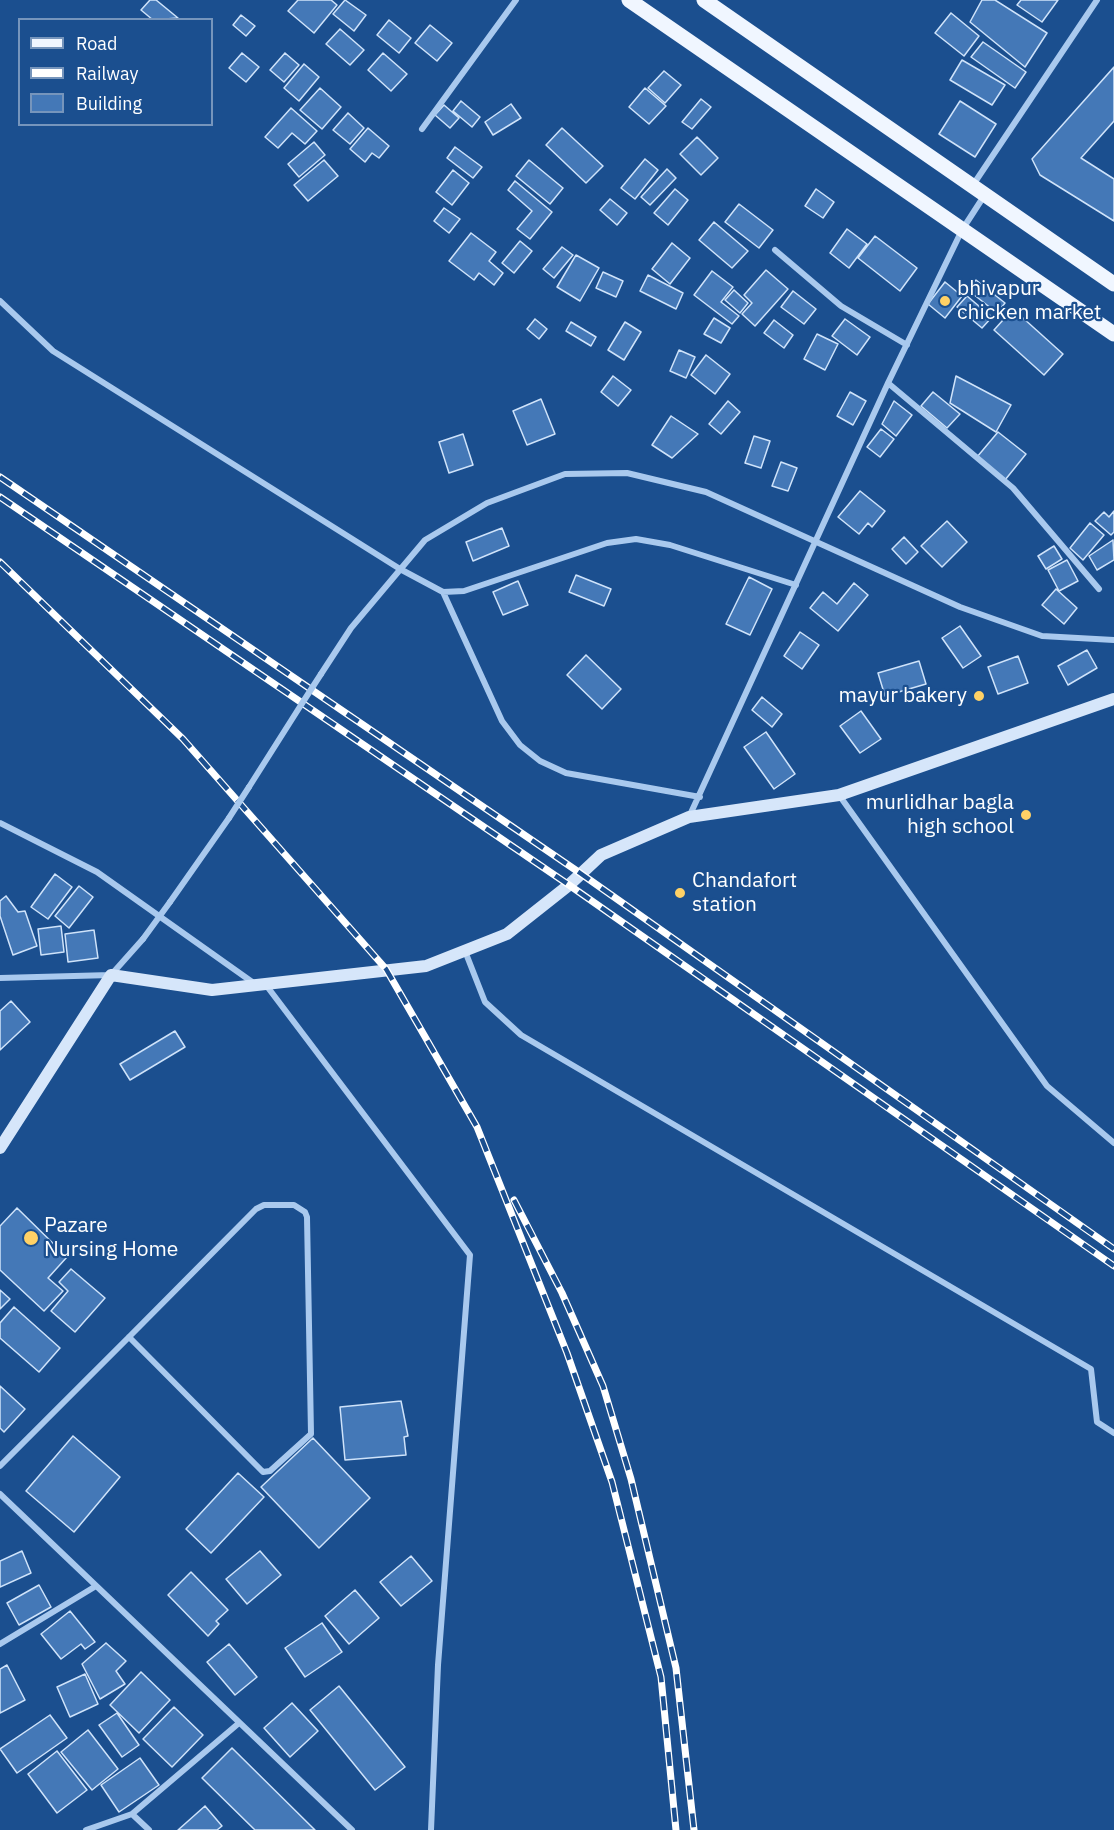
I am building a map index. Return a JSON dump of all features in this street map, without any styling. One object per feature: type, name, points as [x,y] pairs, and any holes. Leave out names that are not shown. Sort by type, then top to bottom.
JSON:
[{"type":"main road","points":[[629,0],[1114,334]]},
{"type":"main road","points":[[704,0],[1114,284]]},
{"type":"main road","points":[[0,1148],[111,975],[212,990],[426,966],[507,934],[569,885],[601,855],[689,817],[839,795],[1114,699]]},
{"type":"street","points":[[422,129],[516,0]]},
{"type":"street","points":[[689,817],[888,384],[962,230],[978,191],[1097,0]]},
{"type":"street","points":[[775,250],[841,306],[907,345]]},
{"type":"street","points":[[0,301],[53,351],[400,570],[443,592],[464,591],[607,543],[636,539],[670,545],[796,585]]},
{"type":"street","points":[[888,384],[1012,488],[1099,588]]},
{"type":"street","points":[[0,978],[111,975],[143,939],[229,818],[351,628],[425,540],[487,503],[565,474],[627,473],[706,492],[960,607],[1042,636],[1114,640]]},
{"type":"street","points":[[443,592],[502,721],[520,745],[540,761],[566,773],[700,797]]},
{"type":"street","points":[[839,795],[1047,1086],[1114,1143]]},
{"type":"street","points":[[0,823],[97,872],[261,984],[470,1255],[438,1665],[431,1830]]},
{"type":"street","points":[[465,951],[485,1002],[521,1035],[1091,1370],[1098,1422],[1114,1433]]},
{"type":"street","points":[[0,1467],[129,1337],[260,1207],[294,1205],[305,1212],[307,1216],[311,1434],[270,1471],[263,1472],[129,1337]]},
{"type":"street","points":[[0,1494],[352,1830]]},
{"type":"street","points":[[0,1644],[96,1586]]},
{"type":"street","points":[[86,1830],[132,1814],[239,1723]]},
{"type":"street","points":[[132,1814],[149,1830]]},
{"type":"building","points":[[150,0],[156,0],[178,18],[151,18],[141,10]]},
{"type":"building","points":[[298,0],[331,0],[337,5],[314,33],[288,11]]},
{"type":"building","points":[[345,0],[366,15],[354,31],[333,14]]},
{"type":"building","points":[[982,0],[995,0],[1047,33],[1025,67],[970,22]]},
{"type":"building","points":[[1021,0],[1058,0],[1042,22],[1017,5]]},
{"type":"building","points":[[951,13],[979,36],[964,56],[935,33]]},
{"type":"building","points":[[241,15],[255,26],[246,36],[233,25]]},
{"type":"building","points":[[389,20],[411,38],[399,53],[377,35]]},
{"type":"building","points":[[430,25],[452,43],[437,61],[415,43]]},
{"type":"building","points":[[340,29],[364,50],[350,65],[326,44]]},
{"type":"building","points":[[983,42],[1026,72],[1015,88],[971,57]]},
{"type":"building","points":[[242,53],[259,67],[246,82],[229,68]]},
{"type":"building","points":[[285,53],[299,65],[284,82],[270,70]]},
{"type":"building","points":[[383,53],[407,74],[391,91],[368,70]]},
{"type":"building","points":[[962,60],[1005,85],[992,105],[950,80]]},
{"type":"building","points":[[304,64],[319,77],[299,101],[284,88]]},
{"type":"building","points":[[1114,67],[1114,121],[1081,158],[1114,179],[1114,221],[1040,175],[1032,159]]},
{"type":"building","points":[[664,71],[681,85],[665,103],[648,88]]},
{"type":"building","points":[[320,88],[341,107],[322,129],[300,110]]},
{"type":"building","points":[[645,88],[666,106],[649,124],[629,107]]},
{"type":"building","points":[[701,99],[711,107],[692,129],[682,122]]},
{"type":"building","points":[[461,101],[480,117],[472,127],[453,111]]},
{"type":"building","points":[[960,101],[996,124],[975,157],[939,134]]},
{"type":"building","points":[[511,104],[521,118],[493,135],[485,122]]},
{"type":"building","points":[[444,105],[459,118],[450,128],[435,115]]},
{"type":"building","points":[[291,108],[317,131],[305,144],[292,133],[278,148],[265,137]]},
{"type":"building","points":[[348,113],[364,128],[350,144],[333,130]]},
{"type":"building","points":[[368,128],[389,146],[379,158],[372,153],[365,162],[350,149]]},
{"type":"building","points":[[562,128],[603,166],[586,183],[546,145]]},
{"type":"building","points":[[697,137],[718,158],[701,175],[680,154]]},
{"type":"building","points":[[314,142],[325,155],[299,177],[288,164]]},
{"type":"building","points":[[455,147],[482,167],[473,178],[447,158]]},
{"type":"building","points":[[645,159],[658,170],[635,199],[621,188]]},
{"type":"building","points":[[324,160],[338,176],[308,201],[294,185]]},
{"type":"building","points":[[529,160],[563,188],[550,204],[516,176]]},
{"type":"building","points":[[667,169],[676,178],[650,205],[641,197]]},
{"type":"building","points":[[453,170],[469,183],[452,205],[436,192]]},
{"type":"building","points":[[515,181],[552,212],[530,239],[517,229],[532,211],[508,190]]},
{"type":"building","points":[[675,189],[688,200],[668,225],[654,213]]},
{"type":"building","points":[[816,189],[834,202],[823,218],[805,206]]},
{"type":"building","points":[[610,199],[627,213],[617,225],[600,210]]},
{"type":"building","points":[[739,204],[773,230],[759,248],[725,222]]},
{"type":"building","points":[[444,208],[460,219],[449,233],[434,221]]},
{"type":"building","points":[[714,222],[748,251],[732,268],[699,240]]},
{"type":"building","points":[[847,229],[867,244],[849,268],[830,253]]},
{"type":"building","points":[[471,233],[496,252],[489,261],[503,273],[494,285],[479,273],[474,280],[449,261]]},
{"type":"building","points":[[875,236],[917,268],[900,291],[858,258]]},
{"type":"building","points":[[520,241],[532,251],[514,273],[502,263]]},
{"type":"building","points":[[672,243],[690,258],[670,284],[652,269]]},
{"type":"building","points":[[562,247],[573,255],[554,278],[543,269]]},
{"type":"building","points":[[576,255],[599,268],[580,301],[557,287]]},
{"type":"building","points":[[766,270],[788,289],[755,326],[742,314],[752,303],[744,295]]},
{"type":"building","points":[[712,271],[733,287],[721,302],[739,316],[732,324],[694,295]]},
{"type":"building","points":[[603,272],[623,281],[616,297],[596,288]]},
{"type":"building","points":[[648,275],[683,293],[676,309],[640,291]]},
{"type":"building","points":[[976,280],[1005,303],[997,313],[968,290]]},
{"type":"building","points":[[945,282],[962,296],[945,318],[928,304]]},
{"type":"building","points":[[734,290],[748,303],[740,313],[725,300]]},
{"type":"building","points":[[793,291],[816,309],[804,324],[781,307]]},
{"type":"building","points":[[967,296],[992,317],[982,328],[957,307]]},
{"type":"building","points":[[1013,309],[1063,354],[1044,375],[994,330]]},
{"type":"building","points":[[714,318],[730,328],[721,343],[704,334]]},
{"type":"building","points":[[535,319],[547,329],[539,339],[527,329]]},
{"type":"building","points":[[845,319],[870,337],[857,355],[832,336]]},
{"type":"building","points":[[774,320],[793,335],[784,348],[764,333]]},
{"type":"building","points":[[571,322],[596,337],[591,346],[566,331]]},
{"type":"building","points":[[625,322],[641,332],[624,360],[608,350]]},
{"type":"building","points":[[817,334],[838,344],[825,370],[804,359]]},
{"type":"building","points":[[679,350],[695,357],[686,378],[670,371]]},
{"type":"building","points":[[706,355],[730,374],[715,394],[691,375]]},
{"type":"building","points":[[613,376],[631,390],[618,406],[601,392]]},
{"type":"building","points":[[956,376],[1011,405],[996,432],[950,403]]},
{"type":"building","points":[[850,392],[866,401],[853,425],[837,416]]},
{"type":"building","points":[[933,392],[960,414],[947,428],[921,406]]},
{"type":"building","points":[[541,399],[555,434],[527,445],[513,411]]},
{"type":"building","points":[[728,401],[740,412],[721,434],[709,424]]},
{"type":"building","points":[[894,401],[912,415],[896,436],[882,424]]},
{"type":"building","points":[[671,416],[698,434],[672,458],[652,445]]},
{"type":"building","points":[[881,429],[894,439],[880,457],[867,447]]},
{"type":"building","points":[[998,432],[1026,454],[1005,480],[977,457]]},
{"type":"building","points":[[463,434],[473,465],[449,473],[439,442]]},
{"type":"building","points":[[754,436],[770,441],[761,468],[745,463]]},
{"type":"building","points":[[781,462],[797,468],[788,491],[772,486]]},
{"type":"building","points":[[860,491],[885,511],[872,527],[868,523],[859,534],[838,517]]},
{"type":"building","points":[[1114,511],[1114,532],[1111,535],[1095,521],[1104,512],[1109,517]]},
{"type":"building","points":[[947,521],[967,542],[942,567],[921,546]]},
{"type":"building","points":[[1090,523],[1104,535],[1083,560],[1070,548]]},
{"type":"building","points":[[502,528],[509,546],[473,561],[466,542]]},
{"type":"building","points":[[904,537],[918,552],[906,564],[892,549]]},
{"type":"building","points":[[1113,540],[1114,560],[1097,570],[1089,556]]},
{"type":"building","points":[[1054,546],[1062,559],[1046,569],[1038,556]]},
{"type":"building","points":[[1067,560],[1078,581],[1059,591],[1048,570]]},
{"type":"building","points":[[576,575],[611,589],[604,606],[569,592]]},
{"type":"building","points":[[749,577],[772,589],[750,635],[726,624]]},
{"type":"building","points":[[518,581],[528,605],[503,615],[493,592]]},
{"type":"building","points":[[854,583],[868,595],[838,631],[810,608],[823,592],[837,604]]},
{"type":"building","points":[[1056,589],[1077,608],[1064,624],[1042,605]]},
{"type":"building","points":[[960,626],[981,656],[963,668],[942,638]]},
{"type":"building","points":[[800,632],[819,645],[802,669],[784,656]]},
{"type":"building","points":[[1087,650],[1097,668],[1068,685],[1058,666]]},
{"type":"building","points":[[586,655],[621,689],[602,709],[567,675]]},
{"type":"building","points":[[1018,656],[1028,683],[998,694],[988,667]]},
{"type":"building","points":[[919,661],[926,684],[885,696],[878,673]]},
{"type":"building","points":[[762,697],[782,714],[772,727],[752,710]]},
{"type":"building","points":[[861,711],[881,739],[860,753],[840,726]]},
{"type":"building","points":[[766,732],[795,774],[774,789],[744,747]]},
{"type":"building","points":[[55,874],[72,887],[48,919],[31,907]]},
{"type":"building","points":[[79,886],[93,897],[69,928],[55,916]]},
{"type":"building","points":[[6,896],[18,912],[25,911],[37,946],[13,955],[0,916],[0,901]]},
{"type":"building","points":[[61,926],[64,952],[41,955],[38,929]]},
{"type":"building","points":[[94,930],[98,958],[68,962],[65,934]]},
{"type":"building","points":[[11,1001],[30,1022],[0,1050],[0,1011]]},
{"type":"building","points":[[175,1031],[185,1047],[130,1080],[120,1064]]},
{"type":"building","points":[[17,1208],[67,1257],[48,1278],[63,1291],[44,1311],[0,1270],[0,1226]]},
{"type":"building","points":[[71,1269],[105,1298],[75,1332],[51,1311],[68,1291],[59,1282]]},
{"type":"building","points":[[0,1290],[10,1299],[0,1309]]},
{"type":"building","points":[[14,1307],[60,1348],[39,1372],[0,1338],[0,1323]]},
{"type":"building","points":[[0,1386],[25,1409],[4,1432],[0,1428]]},
{"type":"building","points":[[401,1401],[408,1436],[404,1437],[406,1455],[345,1460],[340,1407]]},
{"type":"building","points":[[73,1436],[120,1477],[74,1532],[26,1491]]},
{"type":"building","points":[[313,1438],[370,1498],[319,1548],[261,1487]]},
{"type":"building","points":[[238,1473],[264,1497],[211,1553],[186,1529]]},
{"type":"building","points":[[22,1551],[31,1573],[0,1587],[0,1561]]},
{"type":"building","points":[[260,1551],[281,1575],[247,1604],[226,1579]]},
{"type":"building","points":[[411,1556],[432,1581],[401,1606],[380,1582]]},
{"type":"building","points":[[191,1572],[228,1610],[216,1621],[219,1624],[208,1636],[168,1595]]},
{"type":"building","points":[[39,1585],[51,1607],[19,1625],[7,1603]]},
{"type":"building","points":[[355,1590],[379,1618],[349,1644],[325,1616]]},
{"type":"building","points":[[70,1611],[95,1642],[85,1649],[81,1644],[61,1659],[41,1634]]},
{"type":"building","points":[[322,1623],[342,1652],[305,1677],[285,1648]]},
{"type":"building","points":[[106,1643],[126,1661],[116,1671],[125,1684],[100,1699],[82,1664]]},
{"type":"building","points":[[229,1644],[257,1677],[235,1695],[207,1662]]},
{"type":"building","points":[[7,1665],[25,1700],[0,1713],[0,1669]]},
{"type":"building","points":[[141,1672],[170,1700],[139,1733],[110,1705]]},
{"type":"building","points":[[85,1674],[98,1704],[70,1717],[57,1687]]},
{"type":"building","points":[[339,1686],[405,1767],[375,1790],[310,1710]]},
{"type":"building","points":[[292,1703],[318,1731],[290,1757],[264,1728]]},
{"type":"building","points":[[174,1707],[203,1735],[172,1767],[143,1739]]},
{"type":"building","points":[[117,1713],[139,1745],[122,1757],[99,1725]]},
{"type":"building","points":[[50,1715],[67,1738],[17,1773],[0,1749]]},
{"type":"building","points":[[88,1730],[118,1769],[92,1790],[61,1752]]},
{"type":"building","points":[[232,1748],[315,1830],[255,1830],[202,1778]]},
{"type":"building","points":[[57,1751],[87,1790],[57,1813],[28,1774]]},
{"type":"building","points":[[140,1758],[159,1785],[119,1812],[101,1785]]},
{"type":"building","points":[[205,1806],[222,1826],[217,1830],[178,1830]]},
{"type":"railway","points":[[0,477],[580,873],[1114,1249]]},
{"type":"railway","points":[[0,497],[569,885],[1114,1266]]},
{"type":"railway","points":[[0,562],[183,739],[386,969],[477,1127],[567,1353],[612,1482],[661,1677],[676,1830]]},
{"type":"railway","points":[[514,1200],[562,1293],[603,1386],[631,1479],[676,1668],[694,1830]]},
{"type":"place","name":"bhivapur chicken market","points":[[945,301]]},
{"type":"place","name":"mayur bakery","points":[[979,696]]},
{"type":"place","name":"murlidhar bagla high school","points":[[1026,815]]},
{"type":"place","name":"Chandafort station","points":[[680,893]]},
{"type":"place","name":"Pazare Nursing Home","points":[[31,1238]]}]
